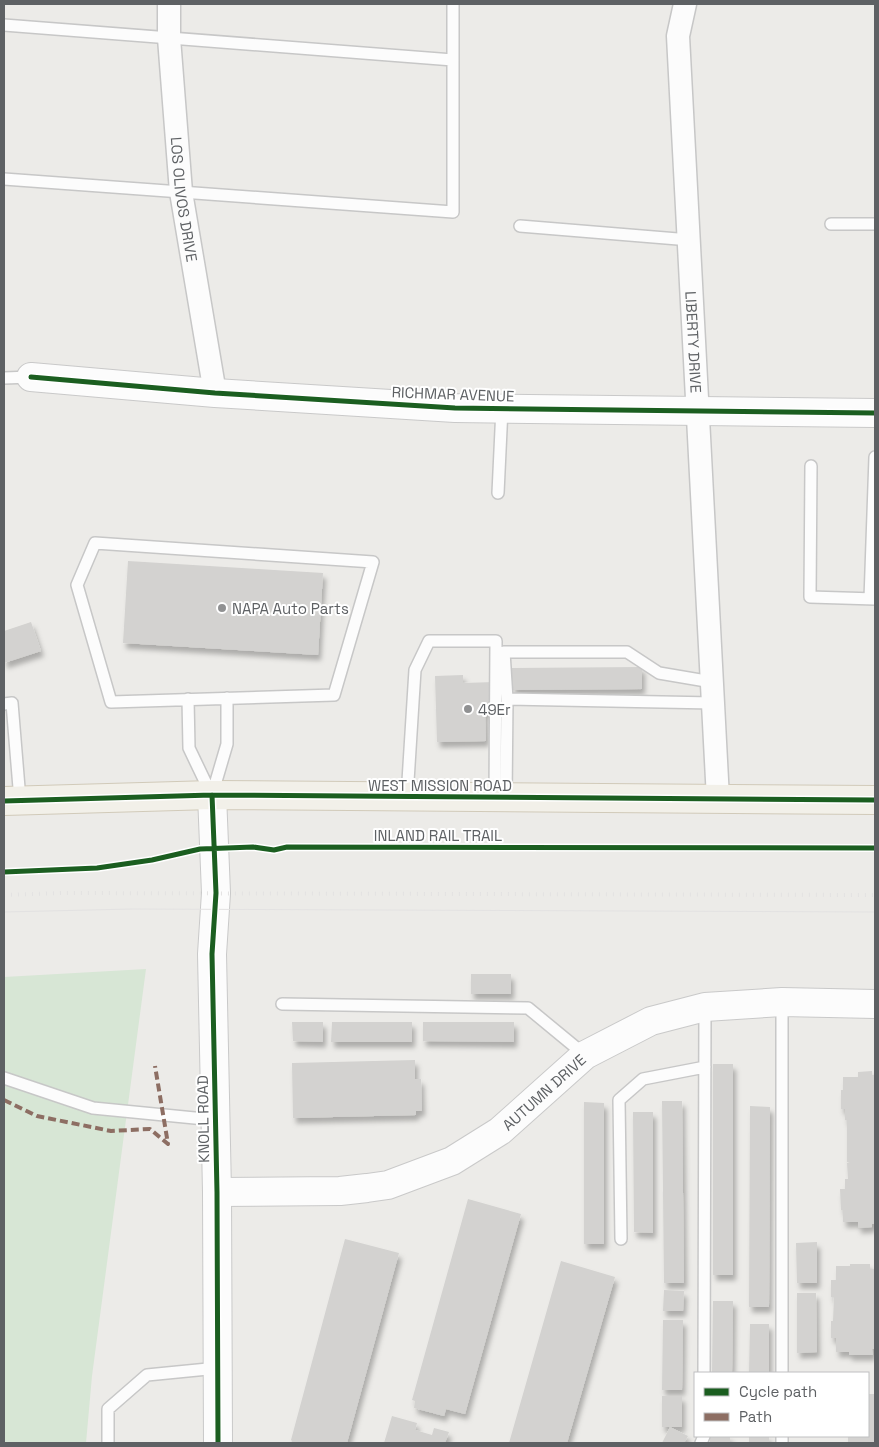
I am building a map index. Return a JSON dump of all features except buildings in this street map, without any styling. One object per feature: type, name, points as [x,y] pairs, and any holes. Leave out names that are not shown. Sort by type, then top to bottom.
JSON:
[{"type":"main road","name":"WEST MISSION ROAD","points":[[12,800],[212,795],[875,800]]},
{"type":"street","name":"LOS OLIVOS DRIVE","points":[[169,4],[169,38],[182,192],[215,393]]},
{"type":"street","name":"LIBERTY DRIVE","points":[[685,4],[678,36],[718,799]]},
{"type":"street","name":"RICHMAR AVENUE","points":[[31,377],[215,393],[455,408],[875,413]]},
{"type":"street","name":"KNOLL ROAD","points":[[212,795],[216,893],[212,954],[217,1192],[218,1443]]},
{"type":"street","name":"AUTUMN DRIVE","points":[[217,1192],[340,1191],[388,1185],[452,1161],[500,1131],[585,1055],[651,1021],[705,1007],[782,1002],[875,1004]]},
{"type":"lane","points":[[4,179],[453,212],[453,4]]},
{"type":"lane","points":[[4,25],[453,60]]},
{"type":"lane","points":[[831,224],[875,224]]},
{"type":"lane","points":[[520,226],[690,240]]},
{"type":"lane","points":[[4,378],[31,377]]},
{"type":"lane","points":[[498,493],[502,408]]},
{"type":"lane","points":[[811,466],[810,597],[873,599],[875,457]]},
{"type":"lane","points":[[95,543],[373,562],[334,695],[188,699],[111,702],[77,585],[95,543]]},
{"type":"lane","points":[[407,797],[415,670],[429,641],[496,641],[501,798]]},
{"type":"lane","points":[[501,798],[507,699],[504,652],[627,652],[660,674],[713,693]]},
{"type":"lane","points":[[507,699],[713,693]]},
{"type":"lane","points":[[212,795],[227,744],[227,698]]},
{"type":"lane","points":[[188,699],[189,748],[212,795]]},
{"type":"lane","points":[[4,704],[12,703],[12,800]]},
{"type":"lane","points":[[782,1002],[782,1372]]},
{"type":"lane","points":[[282,1004],[528,1008],[585,1055]]},
{"type":"lane","points":[[704,1372],[705,1007]]},
{"type":"lane","points":[[621,1239],[619,1100],[643,1079],[705,1066]]},
{"type":"lane","points":[[4,1078],[93,1108],[215,1120]]},
{"type":"lane","points":[[108,1443],[108,1409],[146,1375],[218,1368]]},
{"type":"green space","points":[[146,969],[92,1376],[86,1443],[4,1443],[4,977]]},
{"type":"tram line","points":[[4,912],[132,909],[875,912]]},
{"type":"railway","points":[[4,895],[62,893],[875,895]]},
{"type":"marked path","points":[[4,1100],[37,1116],[111,1131],[150,1129],[168,1144],[155,1066]]},
{"type":"cycle path","points":[[31,377],[215,393],[455,408],[875,413]]},
{"type":"cycle path","points":[[212,795],[216,893],[212,954],[217,1192],[218,1443]]},
{"type":"cycle path","points":[[4,801],[212,795],[875,800]]},
{"type":"cycle path","name":"INLAND RAIL TRAIL","points":[[4,872],[97,868],[152,860],[200,849],[253,847],[274,850],[287,847],[875,848]]},
{"type":"place","name":"NAPA Auto Parts","points":[[222,608]]},
{"type":"place","name":"49Er","points":[[468,709]]}]
